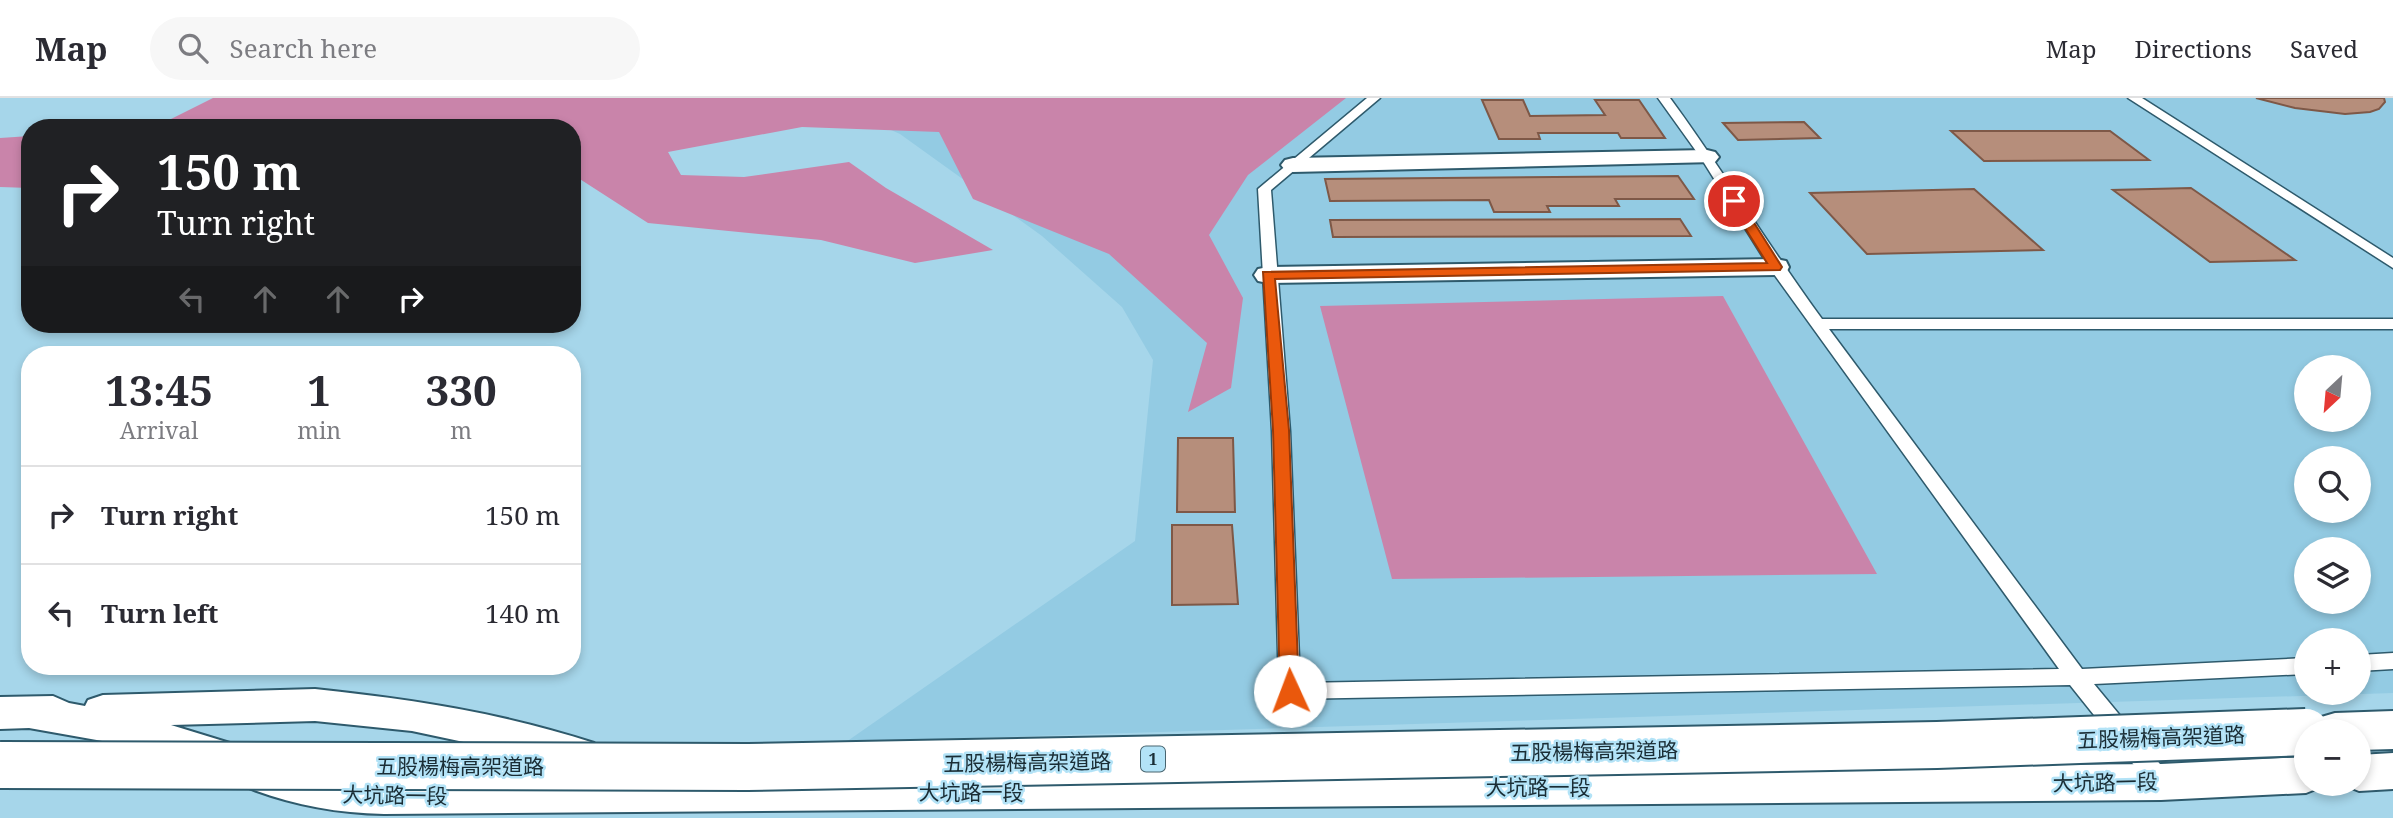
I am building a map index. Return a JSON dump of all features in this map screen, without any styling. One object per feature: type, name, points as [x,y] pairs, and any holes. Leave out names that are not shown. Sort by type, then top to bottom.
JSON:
[{"type":"highway","points":[[2371,731],[2393,730]]},
{"type":"highway","name":"五股楊梅高架道路","points":[[0,765],[748,767],[1937,745],[2294,733]]},
{"type":"street","points":[[1293,165],[1707,158]]},
{"type":"street","points":[[1268,275],[1776,267]]},
{"type":"street","name":"大坑路一段","points":[[16,713],[315,705],[384,712],[506,734],[591,759],[685,780],[770,793]]},
{"type":"street","name":"大坑路一段","points":[[16,713],[136,731],[212,753],[280,783],[321,793],[427,796],[2161,782],[2294,776]]},
{"type":"street","points":[[2371,772],[2393,771]]},
{"type":"lane","points":[[1374,98],[1264,189],[1281,430],[1290,691],[2076,677],[2294,667]]},
{"type":"lane","points":[[1664,98],[1707,158],[1776,267],[2076,677],[2161,782]]},
{"type":"lane","points":[[2134,98],[2393,264]]},
{"type":"lane","points":[[1819,324],[2393,324]]},
{"type":"lane","points":[[2371,662],[2393,661]]},
{"type":"shaded area","points":[[213,98],[1346,98],[1248,175],[1209,235],[1243,298],[1231,388],[1188,412],[1207,343],[1109,254],[973,199],[939,132],[802,127],[668,152],[681,175],[744,177],[849,162],[886,188],[993,250],[915,263],[821,240],[648,223],[581,180],[581,119],[171,119]]},
{"type":"shaded area","points":[[820,98],[2393,98],[2393,693],[2371,694],[2371,628],[2294,628],[2294,696],[846,742],[1135,541],[1153,360],[1122,307],[1042,236],[900,134]]},
{"type":"shaded area","points":[[21,137],[21,188],[0,187],[0,138]]},
{"type":"shaded area","points":[[1723,296],[1877,574],[1392,579],[1320,306]]},
{"type":"building","points":[[2256,98],[2384,98],[2385,102],[2379,109],[2370,112],[2345,114],[2295,108]]},
{"type":"building","points":[[1482,100],[1523,100],[1530,116],[1605,115],[1595,100],[1639,100],[1665,138],[1621,138],[1618,133],[1538,133],[1540,139],[1499,139]]},
{"type":"building","points":[[1804,122],[1820,138],[1738,140],[1723,123]]},
{"type":"building","points":[[1951,131],[2110,131],[2149,160],[1984,161]]},
{"type":"building","points":[[1678,176],[1694,199],[1615,199],[1619,206],[1547,206],[1550,212],[1494,212],[1489,200],[1330,201],[1325,179]]},
{"type":"building","points":[[2191,188],[2295,260],[2210,262],[2113,190]]},
{"type":"building","points":[[1974,189],[2043,250],[1867,254],[1810,193]]},
{"type":"building","points":[[1680,219],[1691,236],[1333,237],[1330,220]]},
{"type":"building","points":[[1178,438],[1233,438],[1235,512],[1177,512]]},
{"type":"building","points":[[1172,525],[1232,525],[1238,604],[1172,605]]},
{"type":"route","points":[[1290,691],[1281,430],[1268,275],[1776,267],[1734,201]]}]
